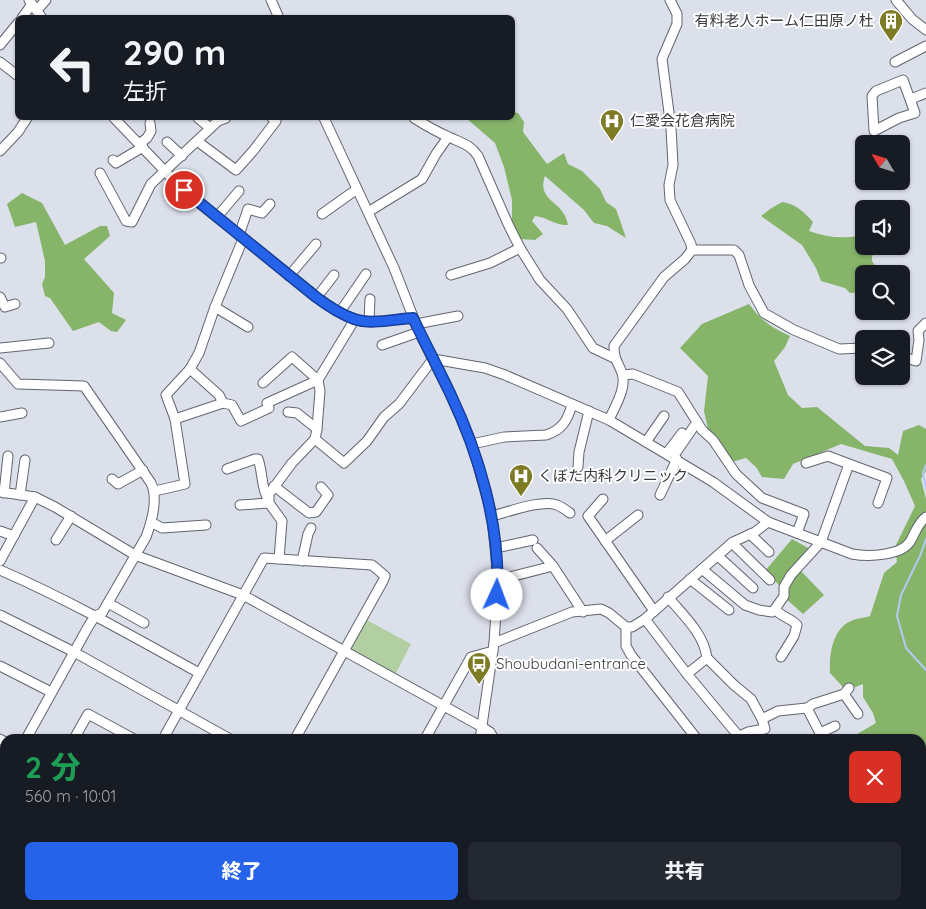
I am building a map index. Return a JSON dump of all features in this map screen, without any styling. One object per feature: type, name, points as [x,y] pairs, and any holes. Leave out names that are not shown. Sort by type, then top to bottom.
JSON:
[{"type":"street","points":[[35,8],[46,0]]},
{"type":"street","points":[[271,0],[278,15]]},
{"type":"street","points":[[609,420],[623,386],[623,375],[614,358],[614,346],[664,277],[685,259],[692,250],[668,193],[673,165],[671,128],[662,59],[677,24],[677,14],[670,0]]},
{"type":"street","points":[[896,0],[912,19],[926,30]]},
{"type":"street","points":[[0,45],[15,27]]},
{"type":"street","points":[[895,62],[926,46]]},
{"type":"street","points":[[0,62],[15,74]]},
{"type":"street","points":[[903,80],[911,100],[915,113],[899,118],[874,130],[872,96],[876,91],[903,80]]},
{"type":"street","points":[[911,100],[926,93]]},
{"type":"street","points":[[0,151],[18,132],[26,120]]},
{"type":"street","points":[[116,120],[184,190],[289,276],[316,297],[340,312],[355,319],[416,325],[458,316]]},
{"type":"street","points":[[200,120],[210,128]]},
{"type":"street","points":[[100,173],[126,221],[132,222],[151,184],[221,120]]},
{"type":"street","points":[[197,141],[236,170],[276,120]]},
{"type":"street","points":[[325,120],[394,268],[416,325],[450,393],[472,444],[492,516],[498,580],[493,647],[481,734]]},
{"type":"street","points":[[418,120],[448,137],[468,144],[478,156],[520,248],[540,280],[567,309],[593,348],[614,358]]},
{"type":"street","points":[[113,160],[116,163],[123,160],[141,146],[151,131],[150,123]]},
{"type":"street","points":[[368,212],[422,179],[448,137]]},
{"type":"street","points":[[167,142],[182,156]]},
{"type":"street","points":[[322,214],[357,189]]},
{"type":"street","points":[[217,217],[239,190]]},
{"type":"street","points":[[155,491],[185,484],[175,419],[166,395],[190,369],[198,353],[241,237],[248,209],[262,213],[270,204]]},
{"type":"street","points":[[289,276],[316,244]]},
{"type":"street","points":[[451,275],[490,263],[520,248]]},
{"type":"street","points":[[692,250],[734,250],[739,255],[749,285],[764,313],[794,330],[839,349],[855,348]]},
{"type":"street","points":[[340,312],[366,274]]},
{"type":"street","points":[[316,297],[334,275]]},
{"type":"street","points":[[0,297],[5,307],[15,304]]},
{"type":"street","points":[[369,321],[370,299]]},
{"type":"street","points":[[215,307],[248,327]]},
{"type":"street","points":[[175,419],[223,403],[232,405],[241,421],[269,408],[267,403],[318,380],[355,319]]},
{"type":"street","points":[[910,359],[916,361],[919,340],[918,331],[926,323]]},
{"type":"street","points":[[382,345],[416,325]]},
{"type":"street","points":[[0,348],[49,342]]},
{"type":"street","points":[[263,383],[292,357],[318,380],[320,391],[315,439],[274,486],[269,494],[269,501]]},
{"type":"street","points":[[432,359],[485,368],[609,420],[713,482],[768,522],[860,555],[902,550],[907,546],[918,526],[926,517]]},
{"type":"street","points":[[315,439],[344,463],[367,441],[384,417],[399,404],[432,359]]},
{"type":"street","points":[[1,366],[18,384],[84,386],[143,470],[155,491],[151,522],[146,536],[102,613],[95,616],[29,734]]},
{"type":"street","points":[[190,369],[219,395],[223,403]]},
{"type":"street","points":[[623,375],[633,374],[678,392],[702,430],[713,440],[736,474],[762,498],[804,514],[797,533]]},
{"type":"street","points":[[472,444],[504,437],[552,433],[563,425],[568,418],[572,404]]},
{"type":"street","points":[[578,467],[579,452],[589,411]]},
{"type":"street","points":[[288,412],[297,414],[317,429]]},
{"type":"street","points":[[0,417],[22,413]]},
{"type":"street","points":[[646,442],[664,416]]},
{"type":"street","points":[[672,457],[697,422]]},
{"type":"street","points":[[660,495],[682,433]]},
{"type":"street","points":[[8,456],[2,492],[35,497],[136,555],[243,595],[482,727],[491,734]]},
{"type":"street","points":[[806,464],[828,456],[887,478],[878,503]]},
{"type":"street","points":[[227,470],[255,459],[258,460],[261,466],[265,494],[282,522],[279,559]]},
{"type":"street","points":[[20,495],[26,460]]},
{"type":"street","points":[[702,569],[745,605],[772,612],[784,596],[784,587],[791,575],[821,542],[849,464]]},
{"type":"street","points":[[112,480],[118,484],[143,470]]},
{"type":"street","points":[[274,486],[309,513],[316,512],[328,496],[321,487]]},
{"type":"street","points":[[0,561],[35,497]]},
{"type":"street","points":[[603,499],[588,516],[654,611]]},
{"type":"street","points":[[240,505],[269,501]]},
{"type":"street","points":[[492,516],[551,503],[570,513]]},
{"type":"street","points":[[605,541],[638,514]]},
{"type":"street","points":[[56,540],[71,516]]},
{"type":"street","points":[[151,522],[162,528],[206,524]]},
{"type":"street","points":[[428,734],[471,657],[556,617],[572,612],[605,610],[626,627],[632,627],[645,619],[732,543],[768,522]]},
{"type":"street","points":[[302,561],[311,528]]},
{"type":"street","points":[[0,531],[14,536]]},
{"type":"street","points":[[750,534],[769,552]]},
{"type":"street","points":[[732,543],[770,580]]},
{"type":"street","points":[[496,548],[535,544],[553,566],[583,612]]},
{"type":"street","points":[[718,556],[753,588]]},
{"type":"street","points":[[166,734],[264,558],[372,565],[385,576],[298,734]]},
{"type":"street","points":[[498,580],[553,566]]},
{"type":"street","points":[[0,570],[39,587],[95,616],[199,674]]},
{"type":"street","points":[[690,579],[729,610]]},
{"type":"street","points":[[668,597],[702,639],[707,658],[751,699],[762,719],[765,729],[745,734]]},
{"type":"street","points":[[108,603],[144,623]]},
{"type":"street","points":[[775,609],[778,614],[797,625],[794,636],[782,657]]},
{"type":"street","points":[[0,615],[74,652],[221,734]]},
{"type":"street","points":[[645,619],[737,734]]},
{"type":"street","points":[[626,627],[626,646],[631,655],[693,734]]},
{"type":"street","points":[[687,674],[707,658]]},
{"type":"street","points":[[0,666],[51,692]]},
{"type":"street","points":[[762,719],[778,711],[807,708],[847,691],[858,714]]},
{"type":"street","points":[[807,708],[820,734]]},
{"type":"street","points":[[77,734],[88,714],[118,734]]},
{"type":"street","points":[[824,734],[835,726]]},
{"type":"green space","points":[[515,112],[518,113],[524,122],[523,132],[547,164],[564,153],[568,164],[582,171],[600,189],[606,202],[616,209],[626,238],[607,226],[594,223],[584,210],[545,176],[544,191],[561,210],[568,225],[535,216],[532,221],[543,234],[535,240],[520,239],[512,225],[512,200],[504,167],[495,143],[468,120],[515,120]]},
{"type":"green space","points":[[22,193],[42,203],[65,245],[100,226],[107,226],[110,236],[84,259],[114,293],[112,313],[126,320],[117,332],[111,331],[99,322],[73,331],[50,298],[45,296],[42,284],[45,277],[45,261],[36,222],[15,227],[7,204]]},
{"type":"green space","points":[[782,202],[787,203],[796,207],[810,218],[813,222],[809,231],[836,237],[855,236],[855,255],[873,255],[872,261],[875,265],[855,265],[855,293],[850,293],[845,288],[821,281],[816,268],[802,245],[761,216]]},
{"type":"green space","points":[[749,304],[767,323],[790,336],[785,347],[774,361],[788,395],[802,408],[817,407],[865,446],[889,448],[898,455],[903,431],[919,425],[926,429],[926,471],[921,479],[926,499],[926,734],[857,734],[876,723],[873,713],[863,697],[863,684],[843,692],[842,686],[830,673],[831,651],[836,636],[851,621],[870,616],[884,573],[897,562],[895,547],[915,506],[892,459],[841,444],[793,464],[784,479],[762,477],[756,467],[746,458],[732,462],[708,429],[704,411],[708,376],[680,348],[702,324]]},
{"type":"green space","points":[[792,539],[810,549],[792,566],[780,586],[765,571]]},
{"type":"green space","points":[[800,570],[824,595],[803,614],[783,596]]},
{"type":"green space","points":[[365,619],[411,644],[395,675],[349,650]]},
{"type":"waterway","points":[[926,465],[923,473],[926,489]]},
{"type":"waterway","points":[[926,539],[901,595],[897,616],[906,648],[926,670]]},
{"type":"place","name":"有料老人ホーム仁田原ノ杜","points":[[891,42]]},
{"type":"place","name":"仁愛会花倉病院","points":[[612,142]]},
{"type":"place","name":"くぼた内科クリニック","points":[[521,497]]},
{"type":"place","name":"Shoubudani-entrance","points":[[479,685]]},
{"type":"route","points":[[184,190],[243,239],[335,310],[355,319],[369,321],[413,318],[450,393],[472,444],[492,516],[497,559],[497,595]]}]
